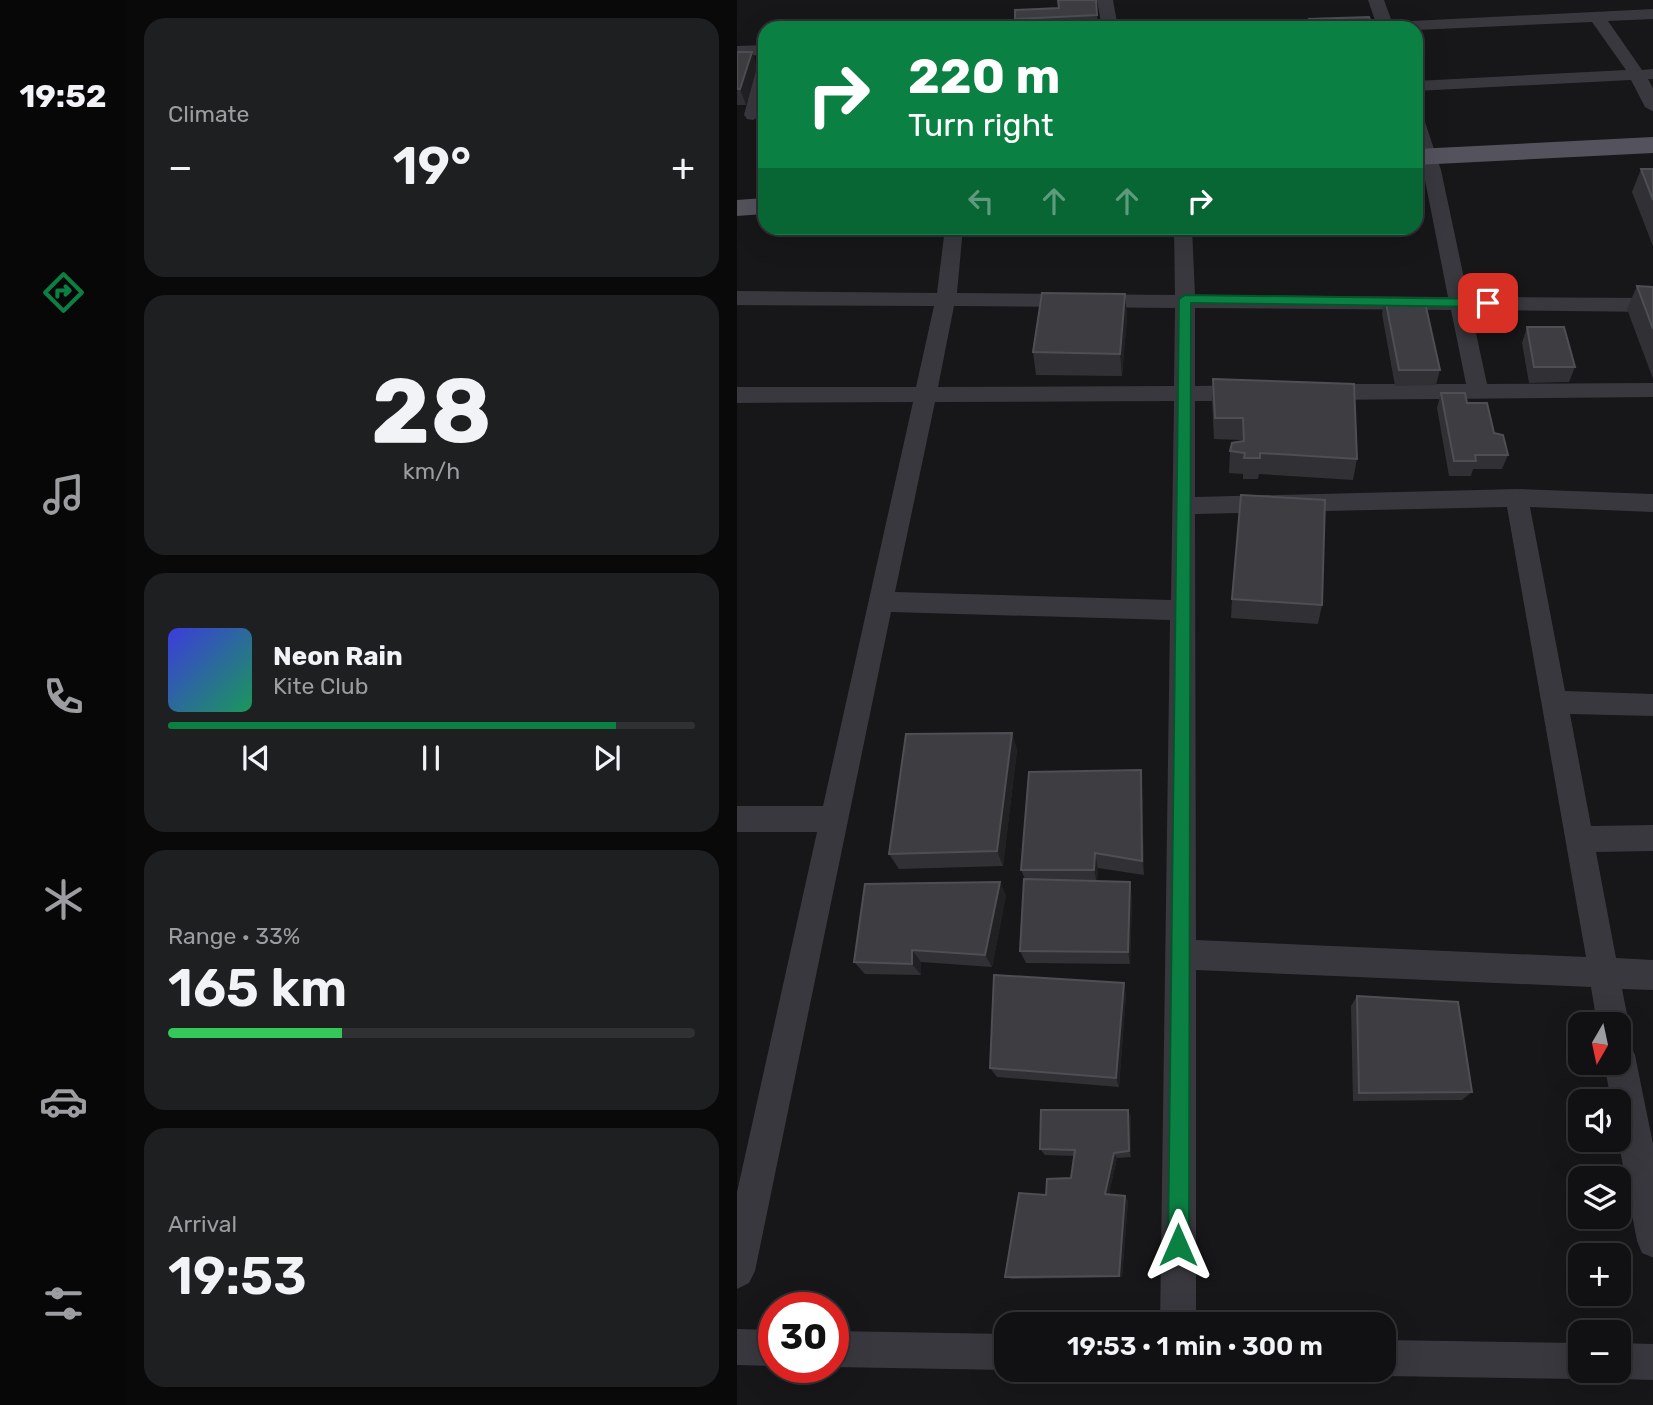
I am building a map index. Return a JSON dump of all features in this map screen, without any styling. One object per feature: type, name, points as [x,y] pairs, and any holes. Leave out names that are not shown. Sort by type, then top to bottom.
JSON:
[{"type":"main road","points":[[1423,163],[1653,145]]},
{"type":"main road","points":[[1423,163],[1653,159]]},
{"type":"main road","points":[[737,194],[758,192]]},
{"type":"main road","points":[[737,208],[758,206]]},
{"type":"street","points":[[1105,0],[1109,21]]},
{"type":"street","points":[[1376,0],[1384,21]]},
{"type":"street","points":[[1625,0],[1635,15]]},
{"type":"street","points":[[1423,25],[1653,14]]},
{"type":"street","points":[[1597,17],[1645,75],[1653,107]]},
{"type":"street","points":[[737,51],[758,50]]},
{"type":"street","points":[[1423,86],[1645,75]]},
{"type":"street","points":[[752,115],[758,92]]},
{"type":"street","points":[[1423,163],[1461,302],[1478,391]]},
{"type":"street","points":[[737,1271],[946,298],[953,235]]},
{"type":"street","points":[[1177,1312],[1185,299],[1183,235]]},
{"type":"street","points":[[737,298],[1185,299],[1653,305]]},
{"type":"street","points":[[1296,393],[1653,390]]},
{"type":"street","points":[[737,395],[1268,393]]},
{"type":"street","points":[[1183,506],[1517,498],[1653,503]]},
{"type":"street","points":[[1517,498],[1611,1012]]},
{"type":"street","points":[[881,602],[1183,610]]},
{"type":"street","points":[[1554,702],[1653,705]]},
{"type":"street","points":[[737,819],[834,818]]},
{"type":"street","points":[[1579,839],[1653,838]]},
{"type":"street","points":[[1180,954],[1653,975]]},
{"type":"street","points":[[1624,1075],[1647,1168],[1653,1241]]},
{"type":"street","points":[[737,1348],[758,1348]]},
{"type":"street","points":[[849,1349],[994,1352]]},
{"type":"street","points":[[1396,1358],[1568,1361]]},
{"type":"street","points":[[1631,1362],[1653,1362]]},
{"type":"building","points":[[1058,0],[1096,0],[1097,15],[1015,19],[1015,10],[1059,8]]},
{"type":"building","points":[[1369,17],[1370,21],[1310,21],[1309,19]]},
{"type":"building","points":[[737,52],[752,52],[740,89],[737,89]]},
{"type":"building","points":[[1641,169],[1653,169],[1653,200]]},
{"type":"building","points":[[1637,286],[1653,287],[1653,329]]},
{"type":"building","points":[[1042,293],[1125,294],[1120,354],[1033,352]]},
{"type":"building","points":[[1385,298],[1424,298],[1440,370],[1399,370]]},
{"type":"building","points":[[1527,327],[1564,327],[1575,367],[1534,367]]},
{"type":"building","points":[[1213,379],[1354,384],[1357,459],[1260,453],[1260,458],[1244,458],[1245,453],[1230,451],[1232,443],[1244,441],[1243,418],[1215,418]]},
{"type":"building","points":[[1441,393],[1465,393],[1467,403],[1487,403],[1494,433],[1503,435],[1508,455],[1475,455],[1476,461],[1454,461]]},
{"type":"building","points":[[1241,495],[1325,500],[1322,605],[1232,599]]},
{"type":"building","points":[[1012,733],[997,851],[889,854],[906,734]]},
{"type":"building","points":[[1141,770],[1142,861],[1095,853],[1094,870],[1021,870],[1029,772]]},
{"type":"building","points":[[1024,879],[1130,882],[1128,952],[1020,951]]},
{"type":"building","points":[[1000,882],[985,955],[912,950],[912,964],[854,962],[865,884]]},
{"type":"building","points":[[994,975],[1124,983],[1116,1078],[990,1068]]},
{"type":"building","points":[[1357,996],[1458,1002],[1472,1092],[1359,1093]]},
{"type":"building","points":[[1041,1110],[1128,1110],[1129,1151],[1114,1153],[1105,1194],[1125,1196],[1119,1276],[1005,1277],[1019,1193],[1046,1195],[1047,1179],[1071,1178],[1075,1150],[1040,1149]]},
{"type":"route","points":[[1178,1245],[1185,299],[1488,303]]}]
